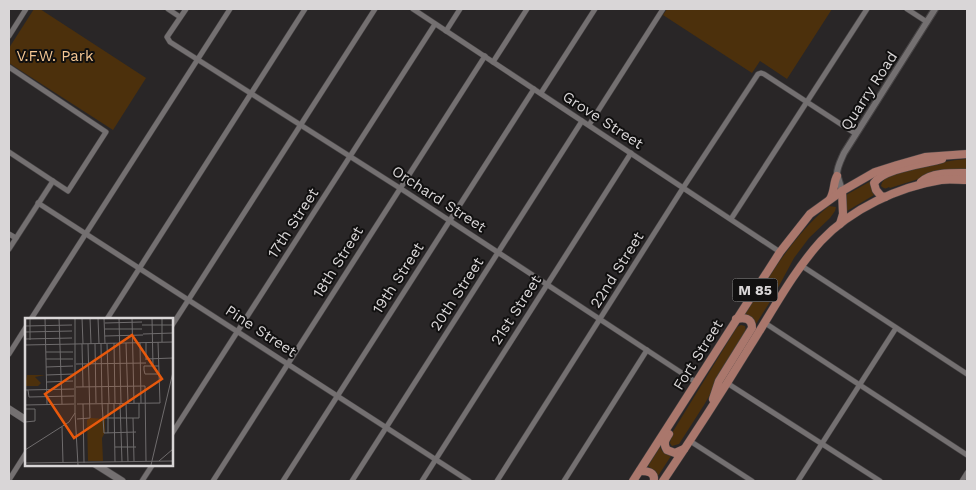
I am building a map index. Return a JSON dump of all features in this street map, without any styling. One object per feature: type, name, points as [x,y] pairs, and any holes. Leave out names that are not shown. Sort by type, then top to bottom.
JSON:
[{"type":"main road","name":"Fort Street","points":[[633,481],[780,252],[810,214],[842,191],[876,172],[925,157],[967,154]]},
{"type":"main road","points":[[886,197],[881,196],[876,190],[874,183],[877,179],[901,169],[954,155]]},
{"type":"main road","points":[[916,186],[925,178],[932,176],[967,173]]},
{"type":"main road","points":[[829,200],[834,192],[837,176]]},
{"type":"main road","name":"M 85","points":[[663,481],[794,276],[822,241],[840,224],[886,197],[916,186],[943,180],[967,180]]},
{"type":"main road","points":[[840,224],[842,191]]},
{"type":"main road","points":[[710,410],[719,381],[752,328],[749,320],[745,318],[736,319]]},
{"type":"main road","points":[[685,448],[679,452],[670,452],[666,448],[665,441],[701,382],[707,365]]},
{"type":"main road","points":[[9,409],[25,419]]},
{"type":"main road","points":[[97,465],[122,481]]},
{"type":"main road","points":[[640,471],[652,473],[654,481]]},
{"type":"street","points":[[10,33],[26,9]]},
{"type":"street","points":[[168,9],[180,17],[186,9]]},
{"type":"street","points":[[32,318],[230,9]]},
{"type":"street","points":[[107,318],[305,9]]},
{"type":"street","points":[[172,326],[375,9]]},
{"type":"street","name":"Grove Street","points":[[413,9],[780,252]]},
{"type":"street","points":[[446,30],[460,9]]},
{"type":"street","points":[[493,62],[527,9]]},
{"type":"street","points":[[541,93],[595,9]]},
{"type":"street","points":[[589,125],[662,9]]},
{"type":"street","points":[[731,219],[867,9]]},
{"type":"street","points":[[907,9],[927,22]]},
{"type":"street","name":"Quarry Road","points":[[837,176],[839,163],[844,153],[935,9]]},
{"type":"street","name":"Orchard Street","points":[[180,17],[167,37],[170,42],[548,284],[697,383]]},
{"type":"street","name":"17th Street","points":[[172,433],[435,24]]},
{"type":"street","name":"18th Street","points":[[213,481],[485,56]]},
{"type":"street","points":[[9,68],[106,132],[68,191],[9,152]]},
{"type":"street","name":"22nd Street","points":[[497,481],[756,76],[759,73],[764,74],[807,102]]},
{"type":"street","name":"19th Street","points":[[283,481],[534,89]]},
{"type":"street","points":[[807,102],[856,134]]},
{"type":"street","name":"20th Street","points":[[352,481],[582,121]]},
{"type":"street","name":"21st Street","points":[[422,481],[631,153]]},
{"type":"street","points":[[837,176],[842,191]]},
{"type":"street","points":[[9,249],[53,181]]},
{"type":"street","name":"Pine Street","points":[[38,203],[469,481]]},
{"type":"street","points":[[9,234],[16,238]]},
{"type":"street","points":[[802,266],[967,374]]},
{"type":"street","points":[[765,323],[967,455]]},
{"type":"street","points":[[798,481],[896,328]]},
{"type":"street","points":[[9,354],[25,329]]},
{"type":"street","points":[[564,481],[647,350]]},
{"type":"street","points":[[727,383],[880,481]]},
{"type":"street","points":[[690,441],[752,481]]},
{"type":"street","points":[[9,480],[25,455]]},
{"type":"street","points":[[142,481],[152,465]]},
{"type":"street","points":[[962,481],[967,473]]},
{"type":"green space","name":"V.F.W. Park","points":[[34,9],[40,9],[146,78],[113,130],[9,63],[9,48]]},
{"type":"green space","points":[[667,9],[832,9],[787,79],[760,61],[752,73],[663,15]]},
{"type":"green space","points":[[967,159],[967,171],[934,174],[890,188],[883,188],[881,186],[885,179],[900,172],[937,163]]},
{"type":"green space","points":[[871,181],[874,195],[847,211],[846,195]]},
{"type":"green space","points":[[829,206],[836,207],[835,211],[809,238],[794,258],[756,324],[745,314],[793,243],[816,217]]},
{"type":"green space","points":[[745,326],[746,332],[679,444],[672,446],[670,443],[672,433],[737,327]]},
{"type":"green space","points":[[660,447],[662,451],[671,456],[658,476],[648,466]]}]
